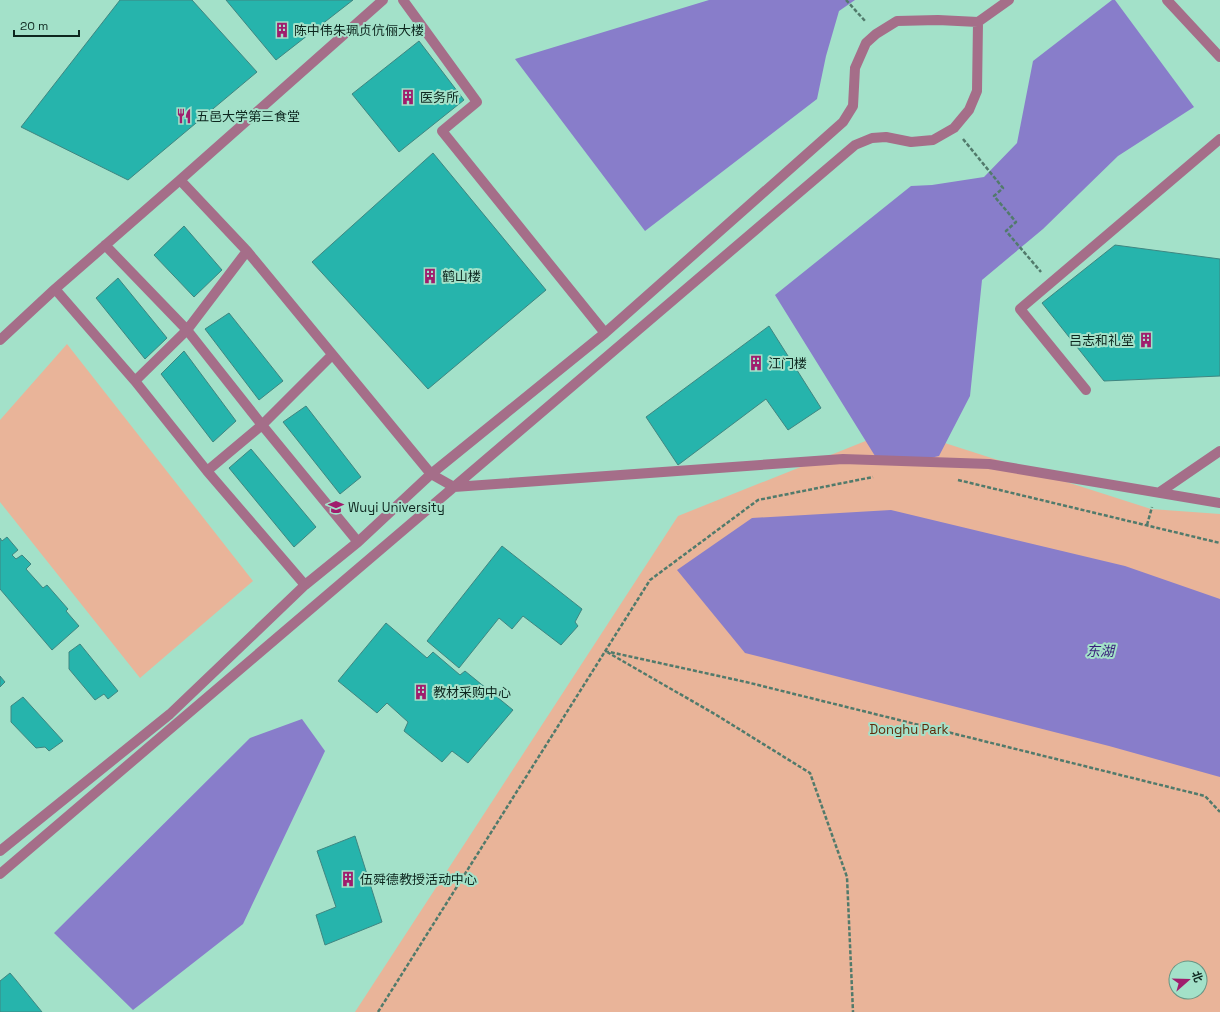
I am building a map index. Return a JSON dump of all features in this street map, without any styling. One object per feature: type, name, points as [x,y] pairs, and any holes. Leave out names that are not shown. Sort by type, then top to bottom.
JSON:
[{"type":"street","points":[[0,340],[55,289],[383,0]]},
{"type":"street","points":[[403,0],[477,102],[442,131],[605,333]]},
{"type":"street","points":[[0,851],[170,714],[304,585],[358,542],[431,474],[605,333],[843,122],[853,106],[855,68],[866,43],[876,34],[897,21],[938,20],[978,22],[1008,0]]},
{"type":"street","points":[[1167,0],[1220,57]]},
{"type":"street","points":[[0,874],[855,145],[872,138],[886,137],[911,142],[933,140],[954,128],[969,110],[977,91],[978,22]]},
{"type":"street","points":[[1086,390],[1020,309],[1220,139]]},
{"type":"street","points":[[180,180],[247,251],[431,474],[454,487],[842,459],[989,464],[1220,503]]},
{"type":"street","points":[[105,245],[187,330],[262,425],[358,542]]},
{"type":"street","points":[[135,381],[187,330],[247,251]]},
{"type":"street","points":[[55,289],[135,381],[207,471],[304,585]]},
{"type":"street","points":[[207,471],[262,425],[332,355]]},
{"type":"street","points":[[1160,492],[1220,451]]},
{"type":"path","points":[[846,0],[876,34]]},
{"type":"path","points":[[954,128],[1004,188],[994,196],[1016,222],[1006,230],[1051,283]]},
{"type":"path","points":[[378,1012],[650,580],[758,500],[874,477]]},
{"type":"path","points":[[952,479],[1220,543]]},
{"type":"path","points":[[605,651],[746,682],[1205,796],[1220,812]]},
{"type":"path","points":[[605,651],[718,716],[810,772],[848,877],[854,1012]]},
{"type":"green space","points":[[67,344],[253,581],[140,678],[0,502],[0,420]]},
{"type":"green space","name":"Donghu Park","points":[[898,428],[1151,509],[1220,514],[1220,1012],[355,1012],[678,516]]},
{"type":"water","points":[[709,0],[855,0],[839,11],[826,56],[817,99],[645,231],[515,59]]},
{"type":"water","points":[[1112,0],[1115,0],[1194,107],[1118,156],[1043,229],[982,280],[970,396],[939,456],[926,459],[875,456],[775,295],[911,186],[932,185],[984,177],[1017,143],[1033,61]]},
{"type":"water","name":"东湖","points":[[891,510],[1125,566],[1220,599],[1220,777],[1109,746],[745,653],[677,570],[752,518]]},
{"type":"water","points":[[302,719],[325,751],[243,924],[133,1010],[54,933],[250,738]]},
{"type":"building","points":[[120,0],[192,0],[257,72],[128,180],[21,127]]},
{"type":"building","name":"陈中伟朱珮贞伉俪大楼","points":[[226,0],[353,0],[276,60]]},
{"type":"building","name":"医务所","points":[[419,41],[464,100],[399,152],[352,94]]},
{"type":"building","name":"鹤山楼","points":[[433,153],[546,290],[428,389],[312,262]]},
{"type":"building","points":[[184,226],[222,270],[194,297],[154,255]]},
{"type":"building","name":"吕志和礼堂","points":[[1115,245],[1220,259],[1220,376],[1104,381],[1042,303]]},
{"type":"building","points":[[118,278],[167,338],[145,359],[96,298]]},
{"type":"building","points":[[229,313],[283,381],[259,400],[205,329]]},
{"type":"building","name":"江门楼","points":[[769,326],[821,408],[788,430],[766,399],[678,465],[646,417]]},
{"type":"building","points":[[184,351],[236,421],[213,442],[161,374]]},
{"type":"building","points":[[306,406],[361,477],[340,494],[283,422]]},
{"type":"building","points":[[251,449],[316,527],[294,547],[229,468]]},
{"type":"building","points":[[7,537],[18,550],[12,555],[16,559],[22,555],[31,564],[26,569],[43,588],[47,585],[68,609],[66,611],[79,626],[52,650],[0,589],[0,538],[2,541]]},
{"type":"building","points":[[502,546],[582,609],[575,622],[578,626],[561,645],[523,616],[512,629],[499,618],[459,668],[427,641]]},
{"type":"building","name":"教材采购中心","points":[[386,623],[427,658],[433,652],[460,675],[465,671],[513,710],[468,763],[452,751],[442,762],[404,731],[408,722],[387,703],[377,713],[338,681]]},
{"type":"building","points":[[80,644],[118,691],[108,699],[104,694],[95,700],[69,669],[69,652]]},
{"type":"building","points":[[0,676],[5,682],[0,687]]},
{"type":"building","points":[[23,697],[63,741],[49,751],[45,747],[36,748],[11,722],[11,706]]},
{"type":"building","name":"伍舜德教授活动中心","points":[[355,836],[382,922],[325,945],[316,915],[336,907],[317,851]]},
{"type":"building","points":[[10,973],[42,1012],[0,1012],[0,981]]},
{"type":"place","name":"陈中伟朱珮贞伉俪大楼","points":[[282,30]]},
{"type":"place","name":"医务所","points":[[408,97]]},
{"type":"place","name":"五邑大学第三食堂","points":[[184,116]]},
{"type":"place","name":"鹤山楼","points":[[430,276]]},
{"type":"place","name":"吕志和礼堂","points":[[1146,340]]},
{"type":"place","name":"江门楼","points":[[756,363]]},
{"type":"place","name":"Wuyi University","points":[[336,507]]},
{"type":"place","name":"教材采购中心","points":[[421,692]]},
{"type":"place","name":"伍舜德教授活动中心","points":[[348,879]]}]
